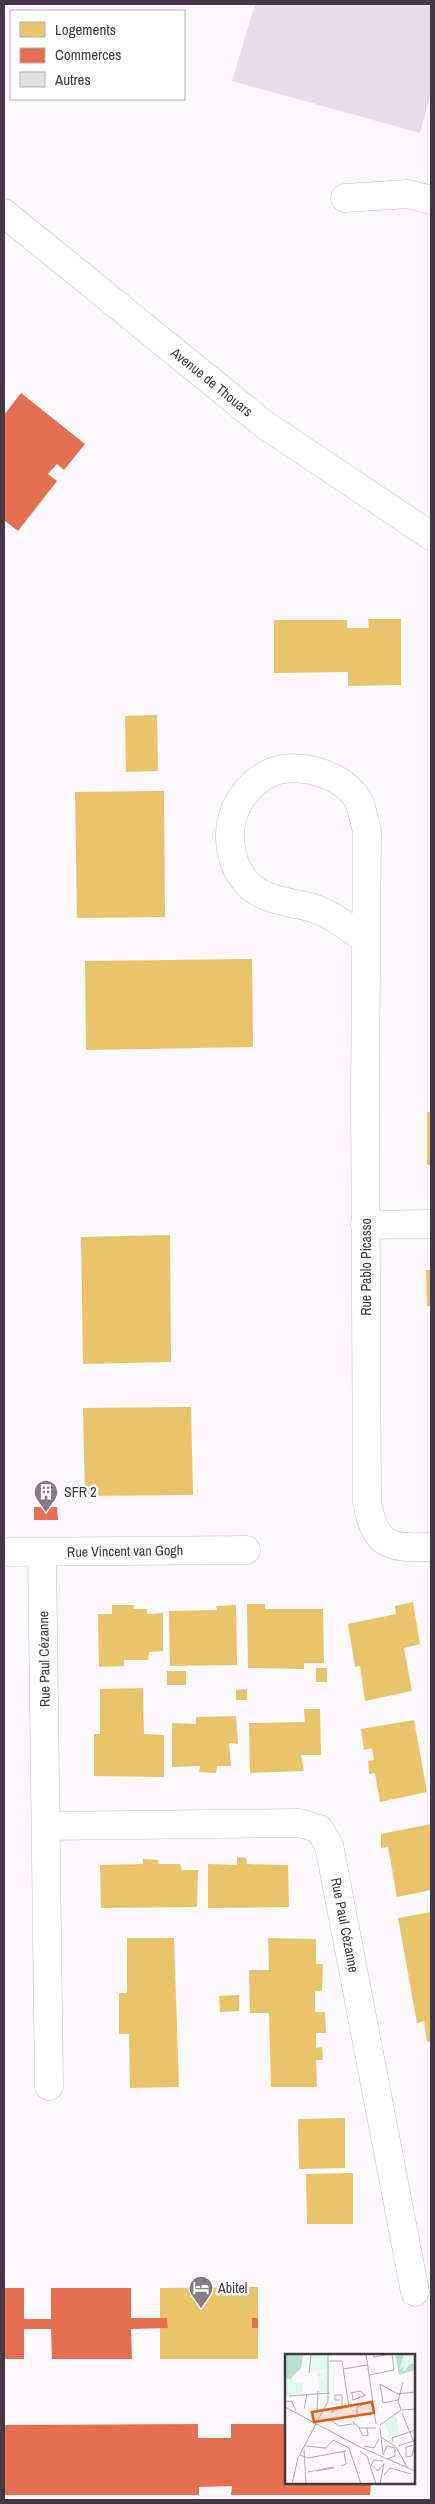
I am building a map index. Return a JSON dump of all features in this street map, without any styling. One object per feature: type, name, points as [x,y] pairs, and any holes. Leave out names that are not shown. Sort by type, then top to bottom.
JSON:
[{"type":"street","points":[[345,198],[408,194],[431,200]]},
{"type":"street","name":"Avenue de Thouars","points":[[4,214],[265,425],[431,536]]},
{"type":"street","name":"Rue Pablo Picasso","points":[[365,939],[330,915],[313,908],[272,899],[248,884],[231,859],[230,829],[236,804],[252,785],[273,772],[300,769],[322,772],[341,781],[359,801],[367,831],[365,939],[367,1501],[370,1522],[381,1538],[390,1545],[431,1547]]},
{"type":"street","points":[[365,1224],[431,1224]]},
{"type":"street","name":"Rue Vincent van Gogh","points":[[4,1552],[246,1550]]},
{"type":"street","name":"Rue Paul Cézanne","points":[[42,1552],[49,2086]]},
{"type":"street","name":"Rue Paul Cézanne","points":[[46,1826],[300,1823],[319,1829],[330,1845],[415,2292]]},
{"type":"building: Logements","points":[[368,619],[401,619],[401,685],[348,686],[348,672],[274,673],[274,620],[347,620],[347,628],[369,628]]},
{"type":"building: Logements","points":[[157,715],[158,771],[126,772],[125,716]]},
{"type":"building: Logements","points":[[164,791],[165,917],[77,918],[75,792]]},
{"type":"building: Logements","points":[[252,959],[253,1047],[86,1050],[85,961]]},
{"type":"building: Logements","points":[[427,1112],[431,1112],[431,1165],[427,1165]]},
{"type":"building: Logements","points":[[170,1235],[171,1362],[83,1364],[81,1237]]},
{"type":"building: Logements","points":[[426,1270],[431,1270],[431,1306],[427,1306]]},
{"type":"building: Logements","points":[[191,1407],[193,1495],[85,1496],[83,1408]]},
{"type":"building: Logements","points":[[413,1602],[420,1644],[404,1648],[412,1691],[365,1701],[360,1666],[355,1667],[348,1624],[396,1614],[395,1606]]},
{"type":"building: Logements","points":[[247,1604],[265,1604],[265,1609],[323,1609],[324,1663],[304,1663],[304,1669],[248,1668]]},
{"type":"building: Logements","points":[[112,1605],[134,1605],[133,1609],[147,1609],[147,1614],[163,1613],[163,1651],[149,1652],[148,1660],[124,1660],[124,1666],[99,1667],[98,1614],[112,1614]]},
{"type":"building: Logements","points":[[236,1605],[237,1665],[170,1666],[169,1611],[217,1610],[216,1606]]},
{"type":"building: Logements","points":[[316,1668],[327,1668],[327,1682],[316,1682]]},
{"type":"building: Logements","points":[[167,1671],[186,1671],[186,1685],[167,1685]]},
{"type":"building: Logements","points":[[143,1688],[144,1734],[164,1735],[164,1777],[94,1776],[94,1734],[100,1734],[100,1689]]},
{"type":"building: Logements","points":[[247,1689],[247,1700],[236,1700],[236,1690]]},
{"type":"building: Logements","points":[[304,1709],[320,1709],[321,1755],[301,1755],[304,1771],[250,1773],[249,1723],[305,1722]]},
{"type":"building: Logements","points":[[236,1716],[238,1744],[229,1743],[231,1766],[217,1766],[216,1773],[199,1772],[200,1766],[172,1767],[172,1723],[196,1724],[196,1717]]},
{"type":"building: Logements","points":[[414,1720],[427,1792],[380,1802],[375,1773],[369,1774],[368,1761],[374,1760],[372,1748],[364,1750],[361,1729]]},
{"type":"building: Logements","points":[[431,1824],[431,1890],[397,1897],[388,1847],[381,1848],[381,1834]]},
{"type":"building: Logements","points":[[237,1857],[246,1858],[247,1864],[288,1865],[289,1907],[208,1908],[208,1864],[237,1865]]},
{"type":"building: Logements","points":[[143,1859],[158,1860],[158,1864],[180,1864],[182,1870],[198,1870],[197,1907],[101,1908],[100,1865],[143,1864]]},
{"type":"building: Logements","points":[[431,1912],[431,2041],[427,2042],[424,2021],[417,2023],[398,1918]]},
{"type":"building: Logements","points":[[127,1938],[174,1938],[179,2087],[130,2088],[129,2034],[119,2034],[119,1993],[127,1993]]},
{"type":"building: Logements","points":[[268,1938],[316,1939],[316,1964],[323,1964],[322,1991],[315,1991],[315,2012],[325,2012],[326,2033],[316,2033],[316,2048],[322,2047],[323,2060],[316,2060],[317,2087],[271,2087],[269,2013],[250,2013],[249,1970],[269,1970]]},
{"type":"building: Logements","points":[[239,1995],[239,2011],[220,2012],[219,1996]]},
{"type":"building: Logements","points":[[345,2118],[345,2168],[299,2169],[298,2119]]},
{"type":"building: Logements","points":[[353,2173],[353,2224],[307,2224],[306,2174]]},
{"type":"building: Logements","points":[[258,2287],[258,2318],[252,2318],[252,2328],[258,2328],[258,2359],[160,2359],[160,2328],[168,2328],[167,2318],[160,2318],[160,2288]]},
{"type":"building: Commerces","points":[[21,393],[85,444],[64,470],[57,464],[48,474],[57,481],[18,531],[4,520],[4,415]]},
{"type":"building: Commerces","name":"SFR 2","points":[[34,1507],[57,1507],[58,1520],[34,1520]]},
{"type":"building: Commerces","points":[[4,2288],[24,2288],[24,2319],[51,2319],[51,2288],[131,2288],[131,2318],[167,2318],[168,2328],[131,2329],[132,2359],[52,2359],[51,2329],[24,2329],[24,2359],[4,2359]]},
{"type":"building: Commerces","points":[[252,2318],[258,2318],[258,2328],[252,2328]]},
{"type":"building: Commerces","points":[[198,2424],[198,2438],[231,2438],[231,2424],[285,2424],[285,2484],[371,2484],[370,2495],[231,2495],[232,2486],[199,2487],[199,2495],[4,2495],[4,2425]]},
{"type":"building: Autres","points":[[255,4],[431,4],[431,93],[420,133],[232,81]]},
{"type":"place","name":"SFR 2","points":[[46,1513]]},
{"type":"place","name":"Abitel","points":[[201,2309]]}]
